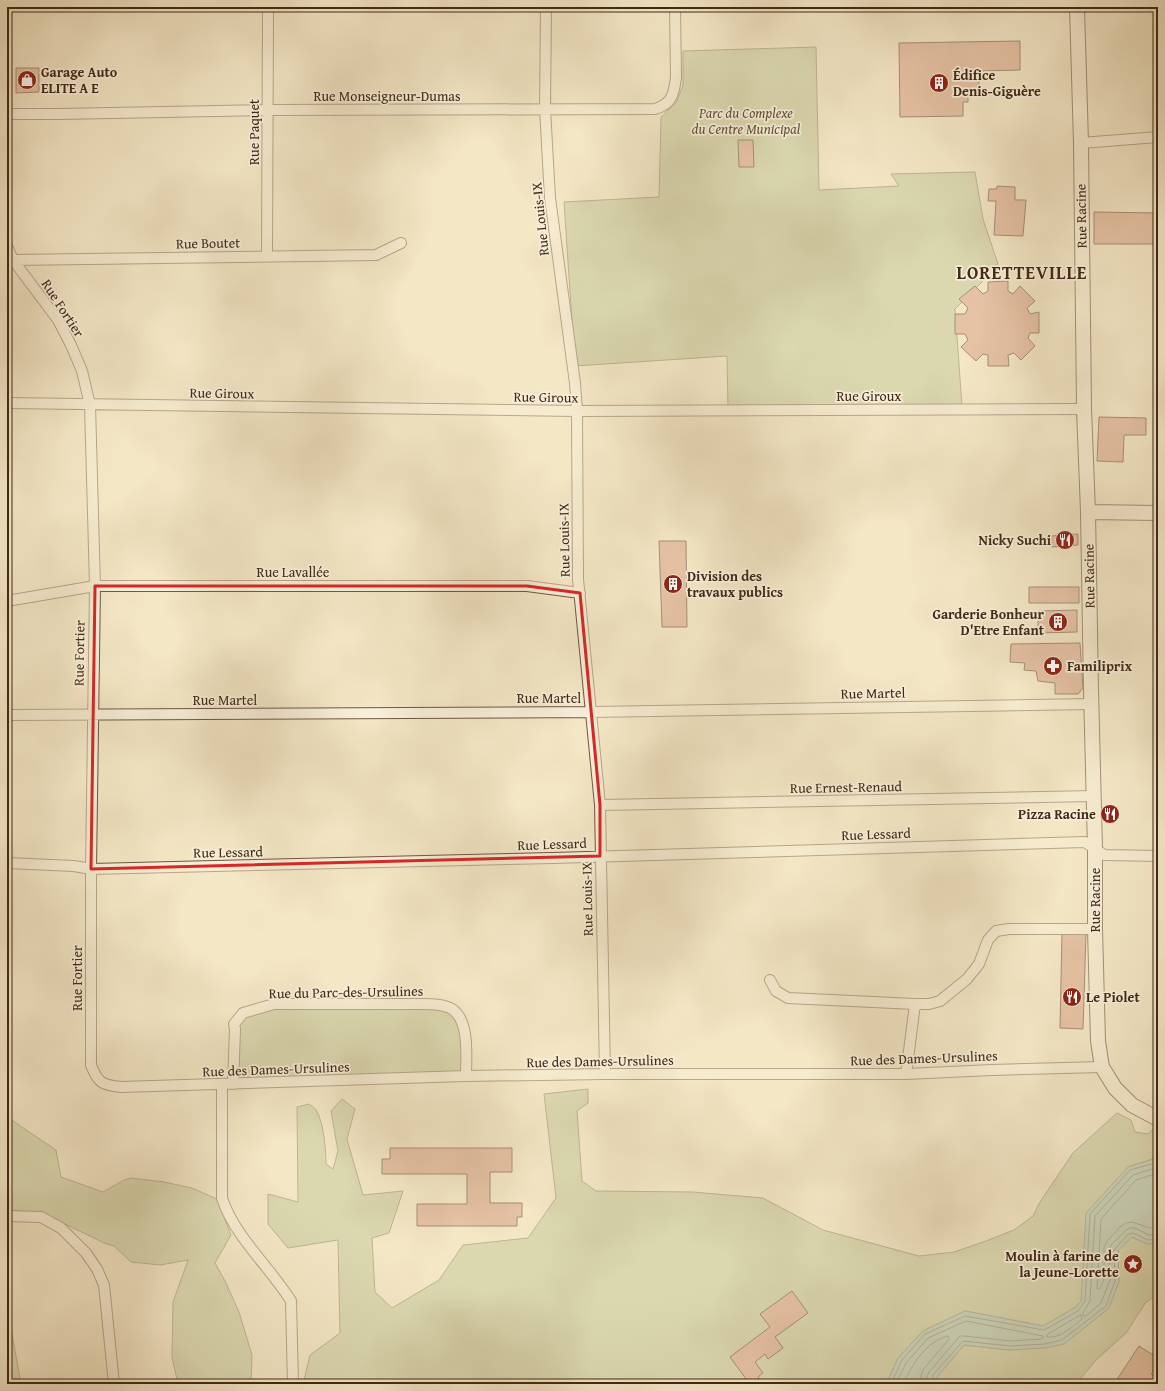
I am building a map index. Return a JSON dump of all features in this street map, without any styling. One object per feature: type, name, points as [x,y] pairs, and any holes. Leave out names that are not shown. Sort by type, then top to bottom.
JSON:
[{"type":"main road","name":"Rue Racine","points":[[1077,7],[1084,409],[1088,512],[1095,849],[1095,929],[1099,1054],[1102,1067],[1115,1088],[1132,1105],[1158,1119]]},
{"type":"main road","points":[[1088,512],[1158,513]]},
{"type":"street","name":"Rue Paquet","points":[[267,256],[268,7]]},
{"type":"street","name":"Rue Louis-IX","points":[[546,7],[545,109],[550,198],[575,383],[577,411],[578,579],[600,805],[605,1074]]},
{"type":"street","name":"Rue Monseigneur-Dumas","points":[[7,114],[268,110],[655,109],[664,106],[670,101],[675,86],[675,7]]},
{"type":"street","points":[[1080,143],[1158,137]]},
{"type":"street","name":"Rue Boutet","points":[[13,260],[376,255],[401,243]]},
{"type":"street","name":"Rue Fortier","points":[[7,246],[13,260],[58,320],[71,345],[82,372],[90,405],[94,586],[90,870],[91,1065],[100,1081]]},
{"type":"street","name":"Rue Giroux","points":[[7,403],[577,411],[1084,409]]},
{"type":"street","name":"Rue Lavallée","points":[[7,600],[94,586],[527,586],[580,592]]},
{"type":"street","name":"Rue Martel","points":[[7,715],[591,712],[1091,704]]},
{"type":"street","name":"Rue Ernest-Renaud","points":[[600,805],[1094,796]]},
{"type":"street","name":"Rue Lessard","points":[[7,863],[74,866],[90,870],[1086,842],[1104,855],[1158,856]]},
{"type":"street","points":[[770,980],[776,991],[788,998],[929,1004],[940,1001],[968,979],[979,964],[988,940],[996,931],[1009,929],[1095,929]]},
{"type":"street","name":"Rue du Parc-des-Ursulines","points":[[233,1084],[234,1024],[243,1013],[274,1004],[437,1004],[452,1009],[460,1016],[465,1029],[466,1076]]},
{"type":"street","points":[[906,1074],[915,1004]]},
{"type":"street","name":"Rue des Dames-Ursulines","points":[[100,1081],[108,1086],[121,1087],[222,1085],[466,1076],[605,1074],[906,1074],[1102,1067]]},
{"type":"street","points":[[222,1085],[222,1198],[227,1212],[238,1230],[284,1289],[291,1301],[293,1384]]},
{"type":"street","points":[[7,1216],[41,1217],[61,1228],[86,1253],[97,1269],[104,1286],[114,1384]]},
{"type":"highlighted area","points":[[95,586],[527,586],[580,593],[600,805],[600,856],[91,869]]},
{"type":"green space","name":"Parc du Complexe du Centre Municipal","points":[[816,47],[819,190],[899,186],[891,174],[975,172],[983,219],[998,264],[985,270],[982,282],[955,309],[962,406],[728,409],[727,356],[575,366],[564,202],[659,197],[661,117],[676,103],[683,85],[683,51]]},
{"type":"green space","points":[[437,1004],[460,1017],[466,1076],[233,1084],[234,1024],[256,1009]]},
{"type":"green space","points":[[588,1089],[588,1103],[577,1111],[582,1181],[596,1191],[693,1192],[763,1198],[823,1230],[919,1256],[954,1252],[1014,1230],[1033,1216],[1040,1202],[1073,1153],[1117,1113],[1131,1120],[1135,1132],[1148,1134],[1154,1128],[1158,1129],[1158,1157],[1128,1167],[1081,1301],[1076,1307],[1044,1326],[965,1311],[923,1331],[898,1358],[886,1384],[306,1384],[304,1380],[310,1355],[340,1333],[338,1240],[288,1248],[268,1224],[268,1194],[298,1202],[297,1107],[309,1104],[315,1108],[319,1115],[323,1129],[326,1164],[333,1169],[338,1151],[331,1111],[342,1099],[355,1109],[347,1139],[363,1195],[403,1191],[389,1233],[372,1238],[375,1292],[392,1308],[439,1280],[463,1245],[528,1238],[556,1198],[544,1094]]},
{"type":"green space","points":[[7,1117],[56,1150],[61,1177],[103,1192],[124,1180],[131,1178],[164,1182],[192,1188],[217,1199],[231,1235],[215,1263],[239,1312],[252,1355],[251,1384],[178,1384],[172,1357],[173,1302],[188,1260],[160,1265],[131,1262],[114,1246],[104,1243],[51,1217],[7,1209]]},
{"type":"green space","points":[[1132,1237],[1147,1244],[1158,1243],[1158,1295],[1146,1302],[1126,1333],[1096,1360],[1076,1384],[936,1384],[936,1378],[964,1345],[1009,1350],[1064,1344],[1109,1308],[1119,1281],[1118,1251]]},
{"type":"green space","points":[[7,1306],[21,1384],[7,1384]]},
{"type":"water","points":[[1157,1158],[1158,1243],[1147,1244],[1132,1237],[1118,1251],[1119,1281],[1109,1308],[1064,1344],[1045,1348],[1009,1350],[964,1345],[936,1378],[936,1384],[886,1384],[898,1358],[923,1331],[965,1311],[1043,1326],[1076,1307],[1081,1301],[1086,1213],[1128,1167]]},
{"type":"building","name":"Édifice Denis-Giguère","points":[[1020,41],[1020,70],[979,71],[979,95],[968,96],[968,102],[963,102],[963,116],[900,117],[899,43]]},
{"type":"building","points":[[16,68],[39,68],[39,92],[16,93]]},
{"type":"building","points":[[738,140],[753,140],[754,167],[739,167]]},
{"type":"building","points":[[997,186],[1015,187],[1015,200],[1026,200],[1023,236],[994,235],[996,201],[988,201],[989,189],[997,189]]},
{"type":"building","points":[[1094,212],[1158,213],[1158,244],[1094,244]]},
{"type":"building","points":[[1008,281],[1008,291],[1013,294],[1020,286],[1035,301],[1027,308],[1030,314],[1039,312],[1039,333],[1030,333],[1028,338],[1035,346],[1021,360],[1014,353],[1008,355],[1009,366],[988,366],[988,355],[983,354],[976,361],[961,347],[968,340],[965,334],[955,334],[955,314],[965,314],[968,308],[959,299],[975,286],[983,294],[988,291],[988,282]]},
{"type":"building","points":[[1099,417],[1146,418],[1146,435],[1124,435],[1123,462],[1097,461]]},
{"type":"building","name":"Nicky Suchi","points":[[1078,534],[1078,545],[1052,547],[1051,536]]},
{"type":"building","name":"Division des travaux publics","points":[[659,541],[686,541],[687,627],[662,627]]},
{"type":"building","points":[[1029,587],[1079,587],[1079,603],[1029,603]]},
{"type":"building","name":"Garderie Bonheur D'Etre Enfant","points":[[1077,610],[1077,632],[1038,633],[1038,611]]},
{"type":"building","name":"Familiprix","points":[[1080,643],[1083,688],[1078,694],[1055,694],[1055,683],[1038,681],[1036,671],[1024,670],[1025,663],[1010,662],[1011,644]]},
{"type":"building","points":[[1062,933],[1086,934],[1083,1029],[1060,1028]]},
{"type":"building","points":[[390,1148],[512,1148],[512,1172],[490,1172],[490,1203],[522,1203],[522,1217],[517,1217],[517,1226],[417,1226],[417,1204],[467,1204],[467,1174],[382,1174],[382,1159],[390,1159]]},
{"type":"building","points":[[792,1291],[808,1313],[775,1337],[783,1348],[768,1359],[765,1354],[755,1362],[763,1373],[759,1376],[757,1384],[749,1383],[730,1357],[770,1327],[760,1314]]},
{"type":"building","points":[[1139,1346],[1158,1358],[1158,1363],[1151,1374],[1158,1379],[1154,1384],[1114,1384]]},
{"type":"place","name":"Garage Auto ELITE A E","points":[[27,80]]},
{"type":"place","name":"Édifice Denis-Giguère","points":[[939,83]]},
{"type":"place","name":"Nicky Suchi","points":[[1065,540]]},
{"type":"place","name":"Division des travaux publics","points":[[673,584]]},
{"type":"place","name":"Garderie Bonheur D'Etre Enfant","points":[[1058,622]]},
{"type":"place","name":"Familiprix","points":[[1053,666]]},
{"type":"place","name":"Pizza Racine","points":[[1110,814]]},
{"type":"place","name":"Le Piolet","points":[[1072,997]]},
{"type":"place","name":"Moulin à farine de la Jeune-Lorette","points":[[1133,1264]]},
{"type":"district","name":"LORETTEVILLE","points":[[1022,273]]}]
